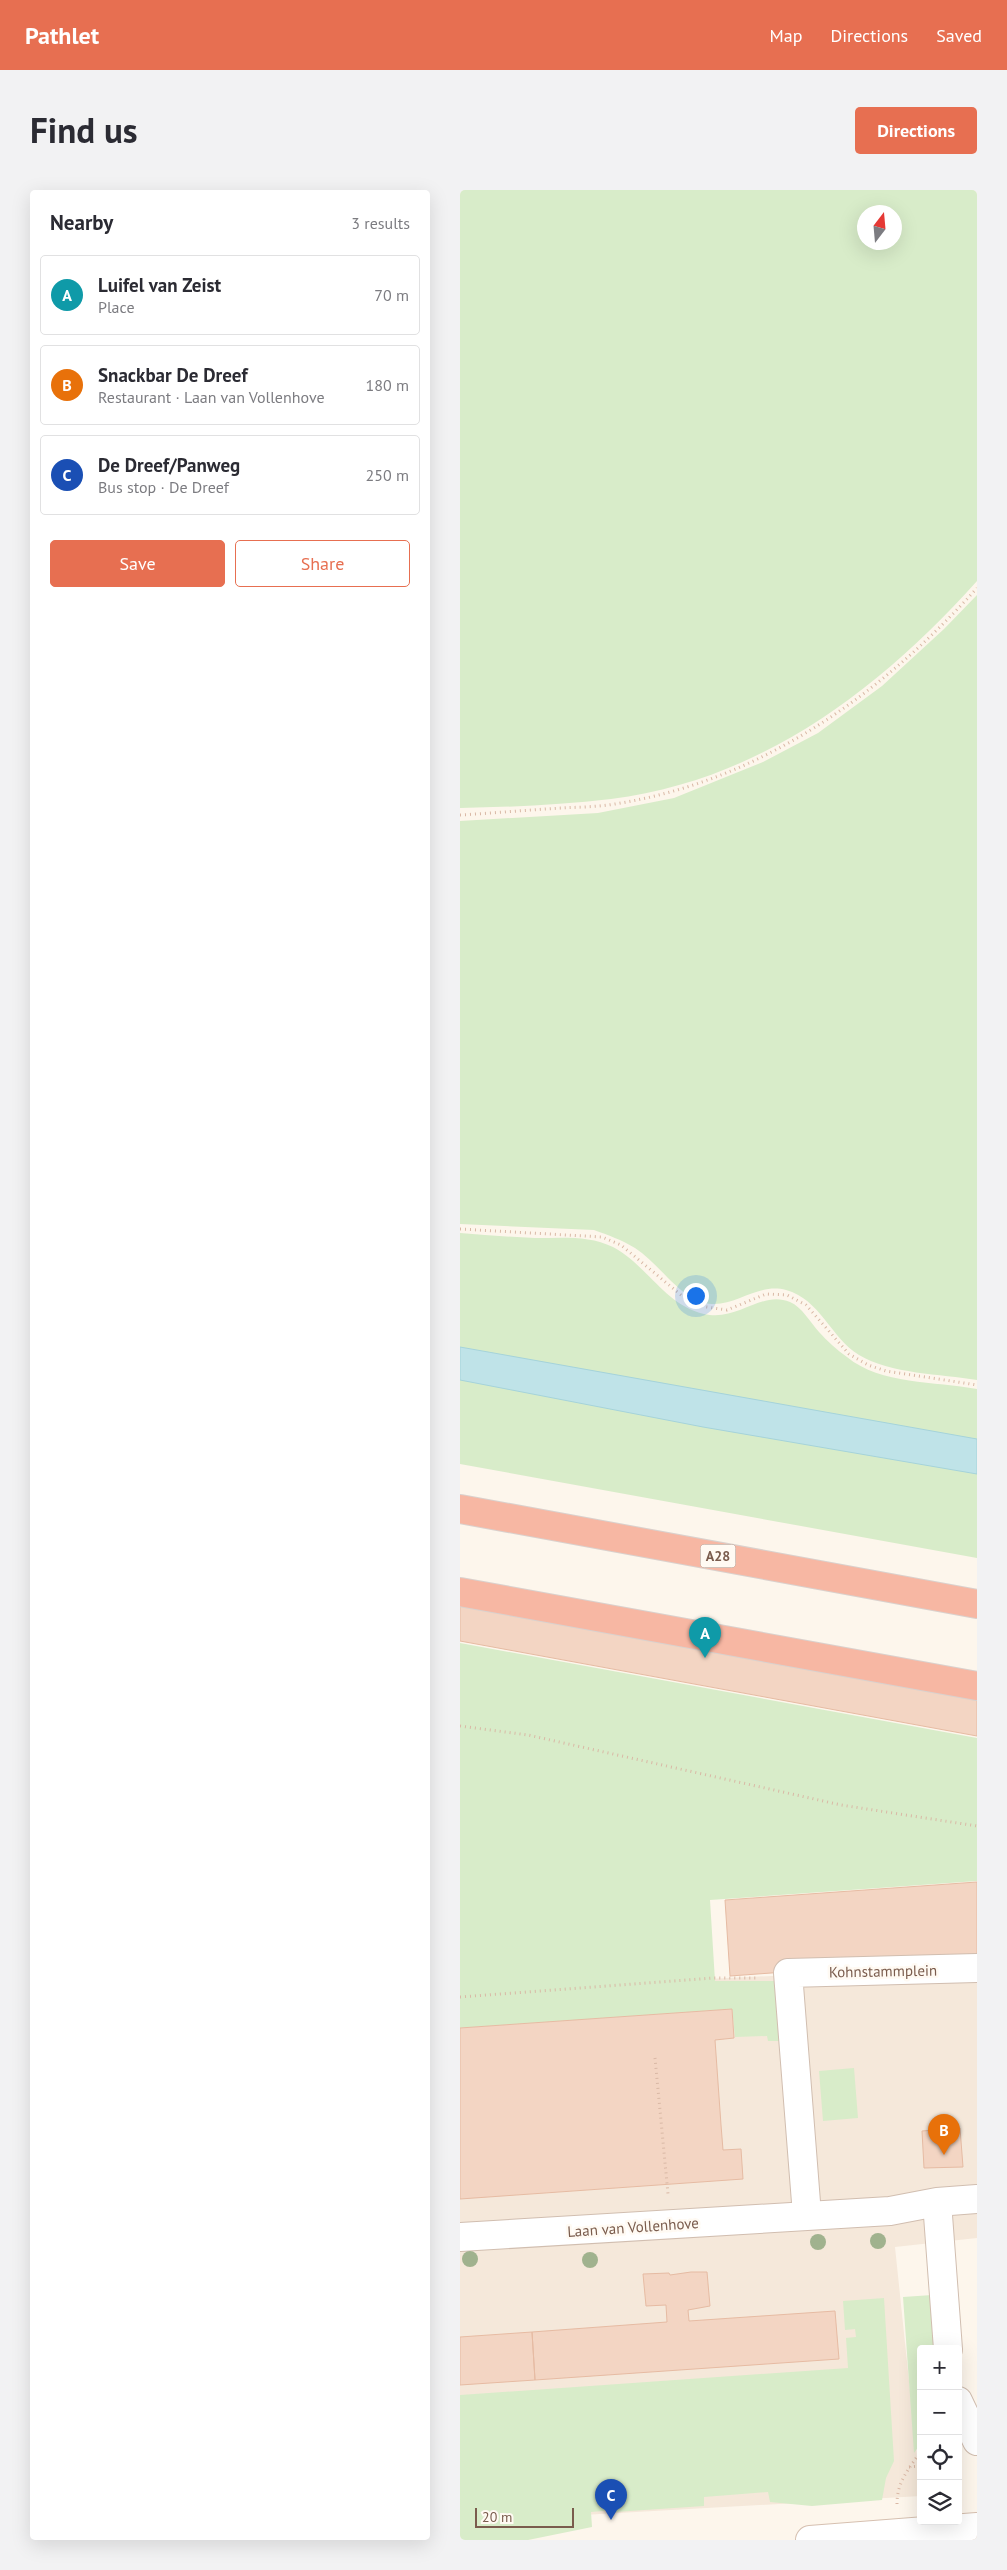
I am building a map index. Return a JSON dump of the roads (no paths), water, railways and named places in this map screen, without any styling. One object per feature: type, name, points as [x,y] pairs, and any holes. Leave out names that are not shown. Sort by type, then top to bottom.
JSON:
[{"type":"highway","name":"A28","points":[[460,1509],[977,1604]]},
{"type":"highway","points":[[460,1592],[977,1686]]},
{"type":"street","name":"Kohnstammplein","points":[[807,2215],[789,1976],[977,1968]]},
{"type":"street","name":"Laan van Vollenhove","points":[[460,2237],[890,2211],[937,2202],[977,2199]]},
{"type":"street","points":[[937,2202],[948,2345]]},
{"type":"street","points":[[962,2409],[977,2441]]},
{"type":"street","points":[[810,2540],[977,2527]]},
{"type":"water","points":[[460,1347],[977,1439],[977,1474],[703,1427],[460,1380]]},
{"type":"place","name":"Luifel van Zeist","points":[[705,1658]]},
{"type":"place","name":"Snackbar De Dreef","points":[[944,2155]]},
{"type":"place","name":"De Dreef/Panweg","points":[[611,2520]]}]
